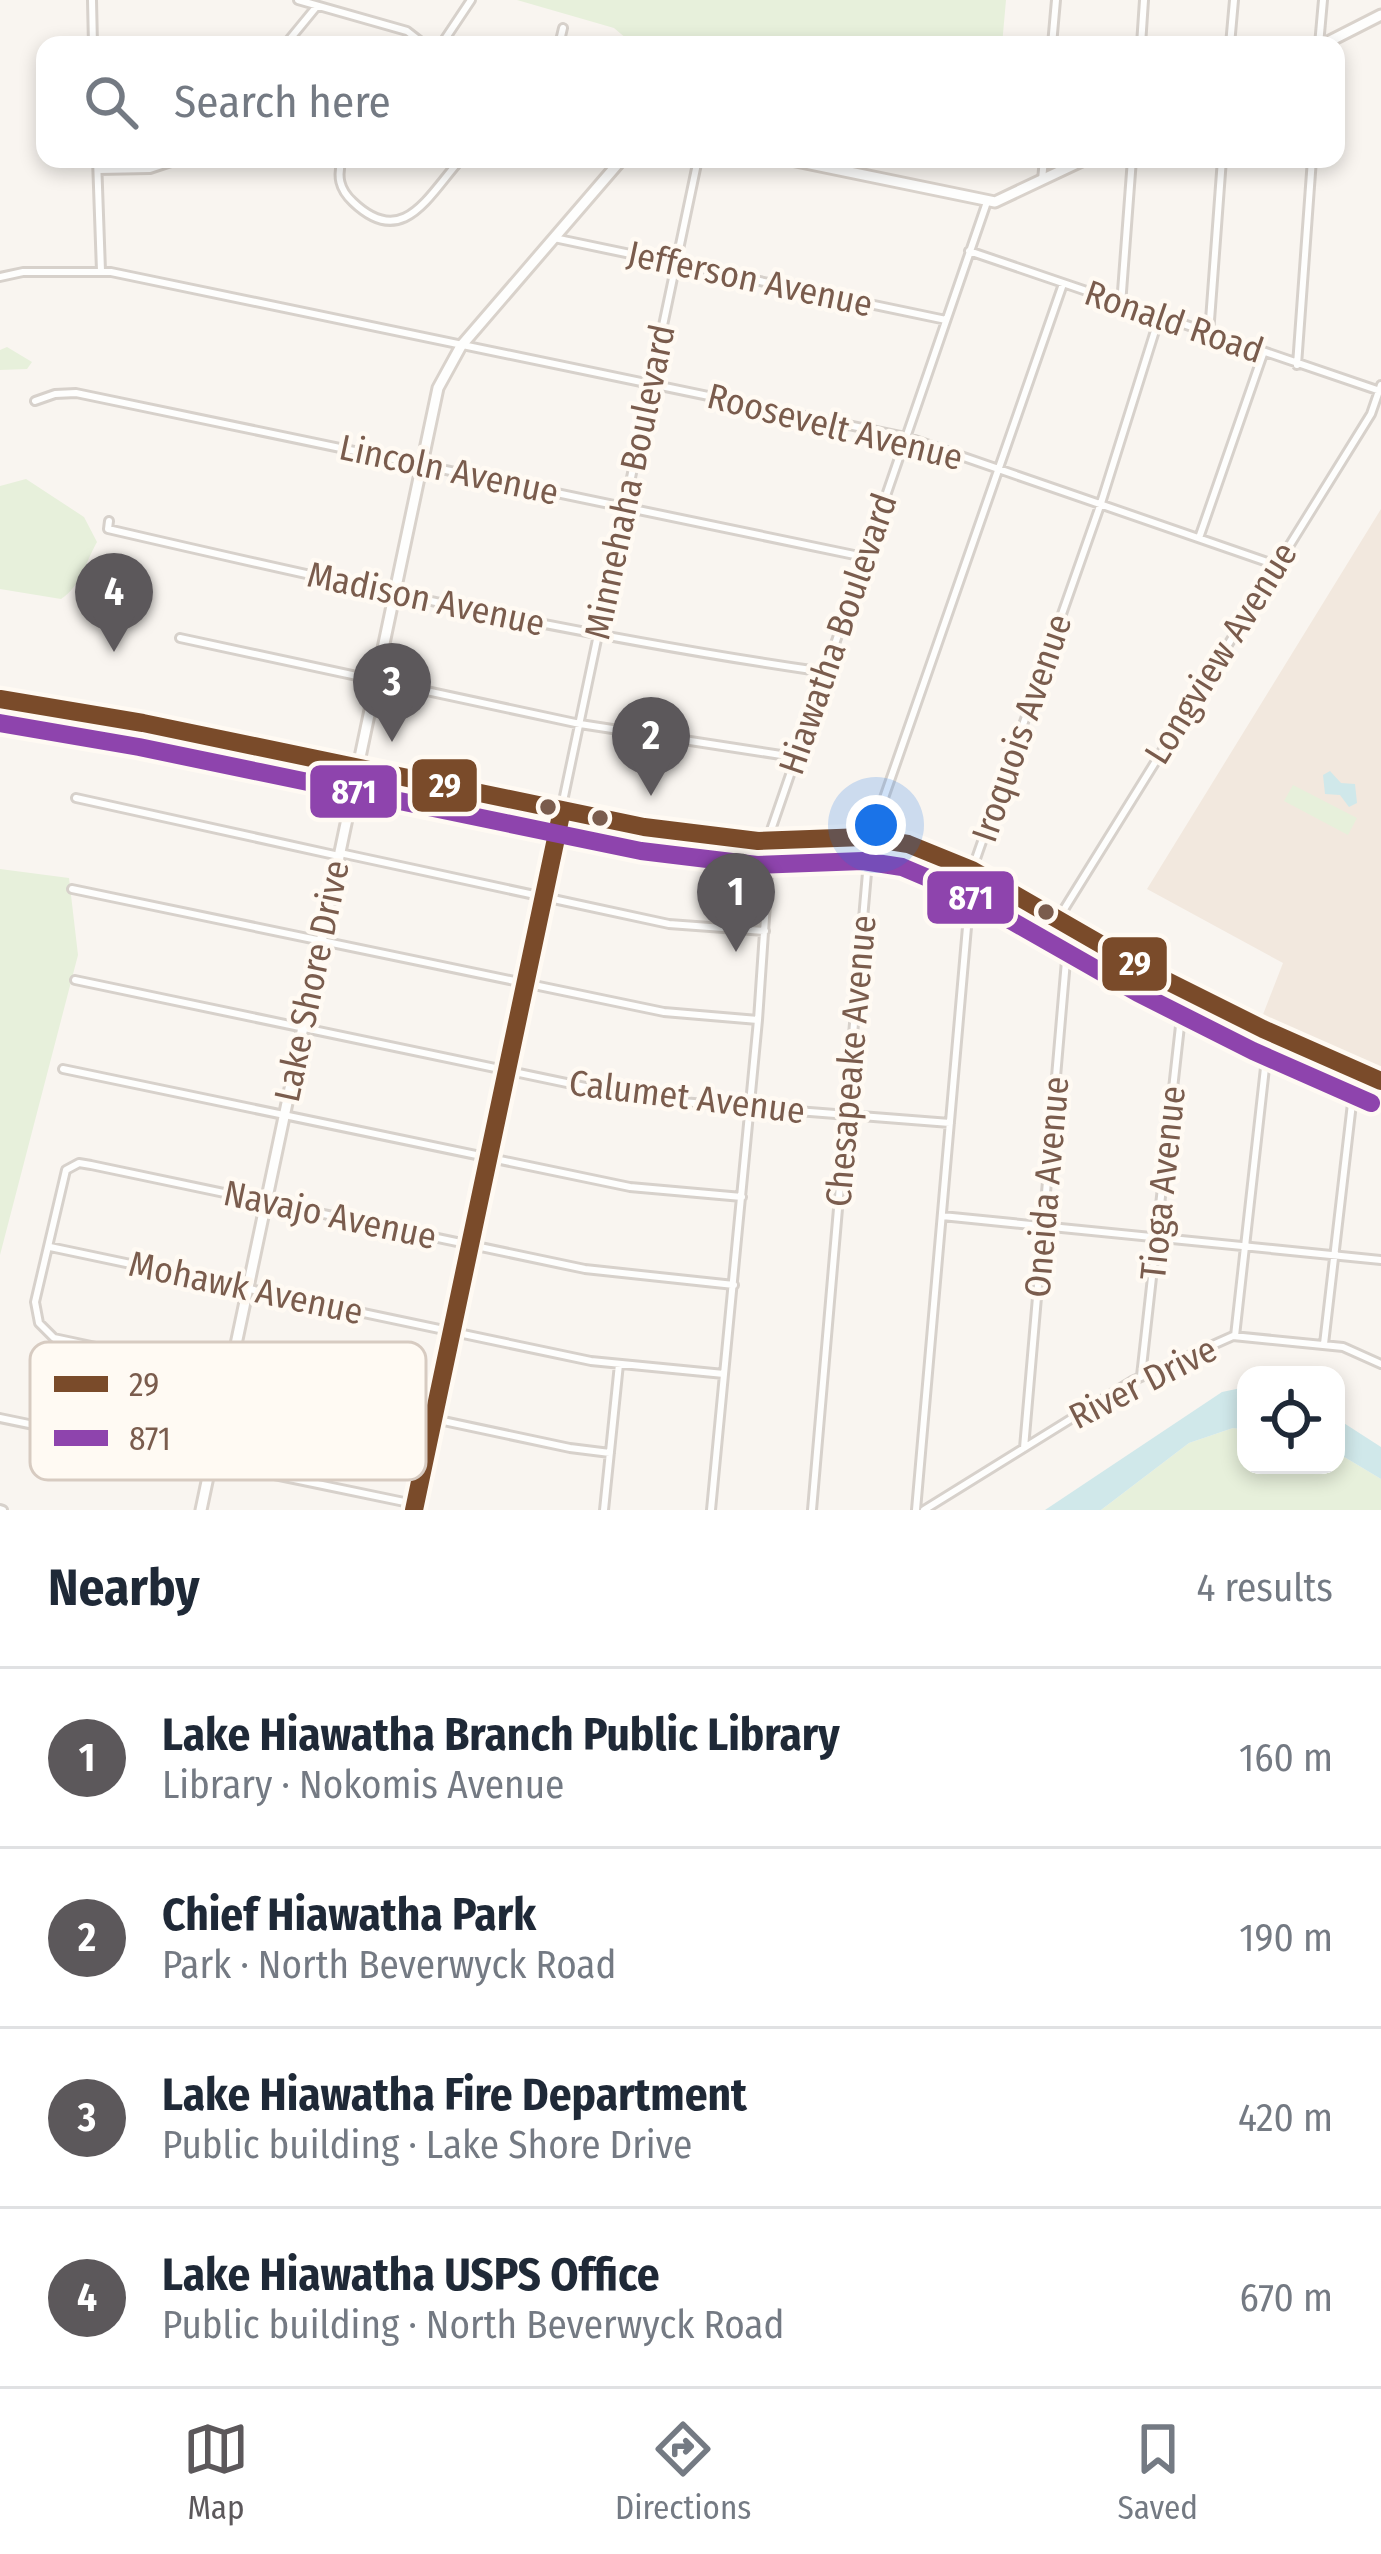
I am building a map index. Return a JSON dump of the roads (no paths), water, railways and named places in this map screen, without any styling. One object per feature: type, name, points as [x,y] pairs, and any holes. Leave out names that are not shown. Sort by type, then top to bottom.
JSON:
[{"type":"street","points":[[92,0],[93,36]]},
{"type":"street","points":[[298,0],[413,36]]},
{"type":"street","points":[[448,36],[471,0]]},
{"type":"street","points":[[1053,36],[1056,0]]},
{"type":"street","points":[[1142,36],[1144,0]]},
{"type":"street","points":[[1231,36],[1234,0]]},
{"type":"street","points":[[1321,36],[1323,0]]},
{"type":"street","points":[[292,36],[318,5]]},
{"type":"street","points":[[1338,36],[1381,15]]},
{"type":"street","points":[[561,36],[563,28]]},
{"type":"street","points":[[101,271],[98,170],[153,168]]},
{"type":"street","points":[[340,168],[347,196],[373,219],[388,223],[413,214],[453,168]]},
{"type":"street","name":"Lake Shore Drive","points":[[236,1342],[438,388],[461,346],[614,168]]},
{"type":"street","name":"Minnehaha Boulevard","points":[[426,1453],[696,168]]},
{"type":"street","points":[[828,168],[987,202],[1002,200],[1067,168]]},
{"type":"street","points":[[1042,180],[1043,168]]},
{"type":"street","points":[[1121,305],[1131,168]]},
{"type":"street","points":[[1209,334],[1221,168]]},
{"type":"street","points":[[1297,365],[1311,168]]},
{"type":"street","name":"Hiawatha Boulevard","points":[[711,1510],[758,1020],[771,830],[987,202]]},
{"type":"street","name":"Jefferson Avenue","points":[[554,238],[946,320]]},
{"type":"street","name":"Ronald Road","points":[[969,251],[1297,365],[1380,388]]},
{"type":"street","name":"Roosevelt Avenue","points":[[0,277],[23,272],[101,271],[906,437],[1276,565]]},
{"type":"street","name":"Chesapeake Avenue","points":[[812,1510],[870,838],[1063,284]]},
{"type":"street","name":"Iroquois Avenue","points":[[920,1510],[972,870],[1101,503],[1159,318]]},
{"type":"street","points":[[1199,538],[1263,353]]},
{"type":"street","name":"Longview Avenue","points":[[1058,919],[1371,414],[1380,388]]},
{"type":"street","name":"Lincoln Avenue","points":[[35,401],[76,393],[864,557]]},
{"type":"street","name":"Madison Avenue","points":[[109,521],[108,529],[394,594],[598,635],[825,672]]},
{"type":"street","points":[[180,638],[580,724],[795,758]]},
{"type":"street","points":[[0,699],[143,723],[679,832],[772,842],[870,838],[917,846],[972,870],[1184,990],[1381,1081]]},
{"type":"street","points":[[76,798],[669,924],[765,931]]},
{"type":"street","points":[[72,889],[664,1012],[758,1020]]},
{"type":"street","name":"Oneida Avenue","points":[[1024,1448],[1069,926]]},
{"type":"street","name":"Calumet Avenue","points":[[75,980],[643,1099],[950,1123]]},
{"type":"street","name":"Tioga Avenue","points":[[1141,1376],[1184,990]]},
{"type":"street","points":[[1235,1336],[1269,1032]]},
{"type":"street","points":[[63,1069],[630,1187],[742,1196]]},
{"type":"street","points":[[1324,1344],[1356,1069]]},
{"type":"street","name":"Navajo Avenue","points":[[50,1247],[64,1175],[69,1167],[91,1165],[585,1269],[734,1285]]},
{"type":"street","points":[[942,1216],[1381,1260]]},
{"type":"street","points":[[50,1247],[35,1307],[39,1323],[50,1335],[68,1342]]},
{"type":"street","name":"Mohawk Avenue","points":[[50,1247],[619,1364],[725,1374]]},
{"type":"street","name":"River Drive","points":[[920,1510],[1141,1376],[1235,1336],[1324,1344],[1355,1350],[1381,1364]]},
{"type":"street","points":[[604,1510],[619,1364]]},
{"type":"street","points":[[0,1418],[30,1424]]},
{"type":"street","points":[[426,1418],[610,1453]]},
{"type":"street","name":"Lake Shore Drive","points":[[201,1510],[207,1480]]},
{"type":"street","points":[[290,1480],[415,1507]]},
{"type":"water","points":[[1330,771],[1341,783],[1355,784],[1357,803],[1349,807],[1340,795],[1325,794],[1323,775]]},
{"type":"water","points":[[1237,1389],[1237,1429],[1189,1443],[1101,1510],[1045,1510],[1222,1392]]},
{"type":"water","points":[[1345,1424],[1381,1447],[1381,1479],[1345,1457]]},
{"type":"place","name":"Lake Hiawatha USPS Office","points":[[114,652]]},
{"type":"place","name":"Lake Hiawatha Fire Department","points":[[392,742]]},
{"type":"place","name":"Chief Hiawatha Park","points":[[651,796]]},
{"type":"place","name":"Lake Hiawatha Branch Public Library","points":[[736,952]]}]
